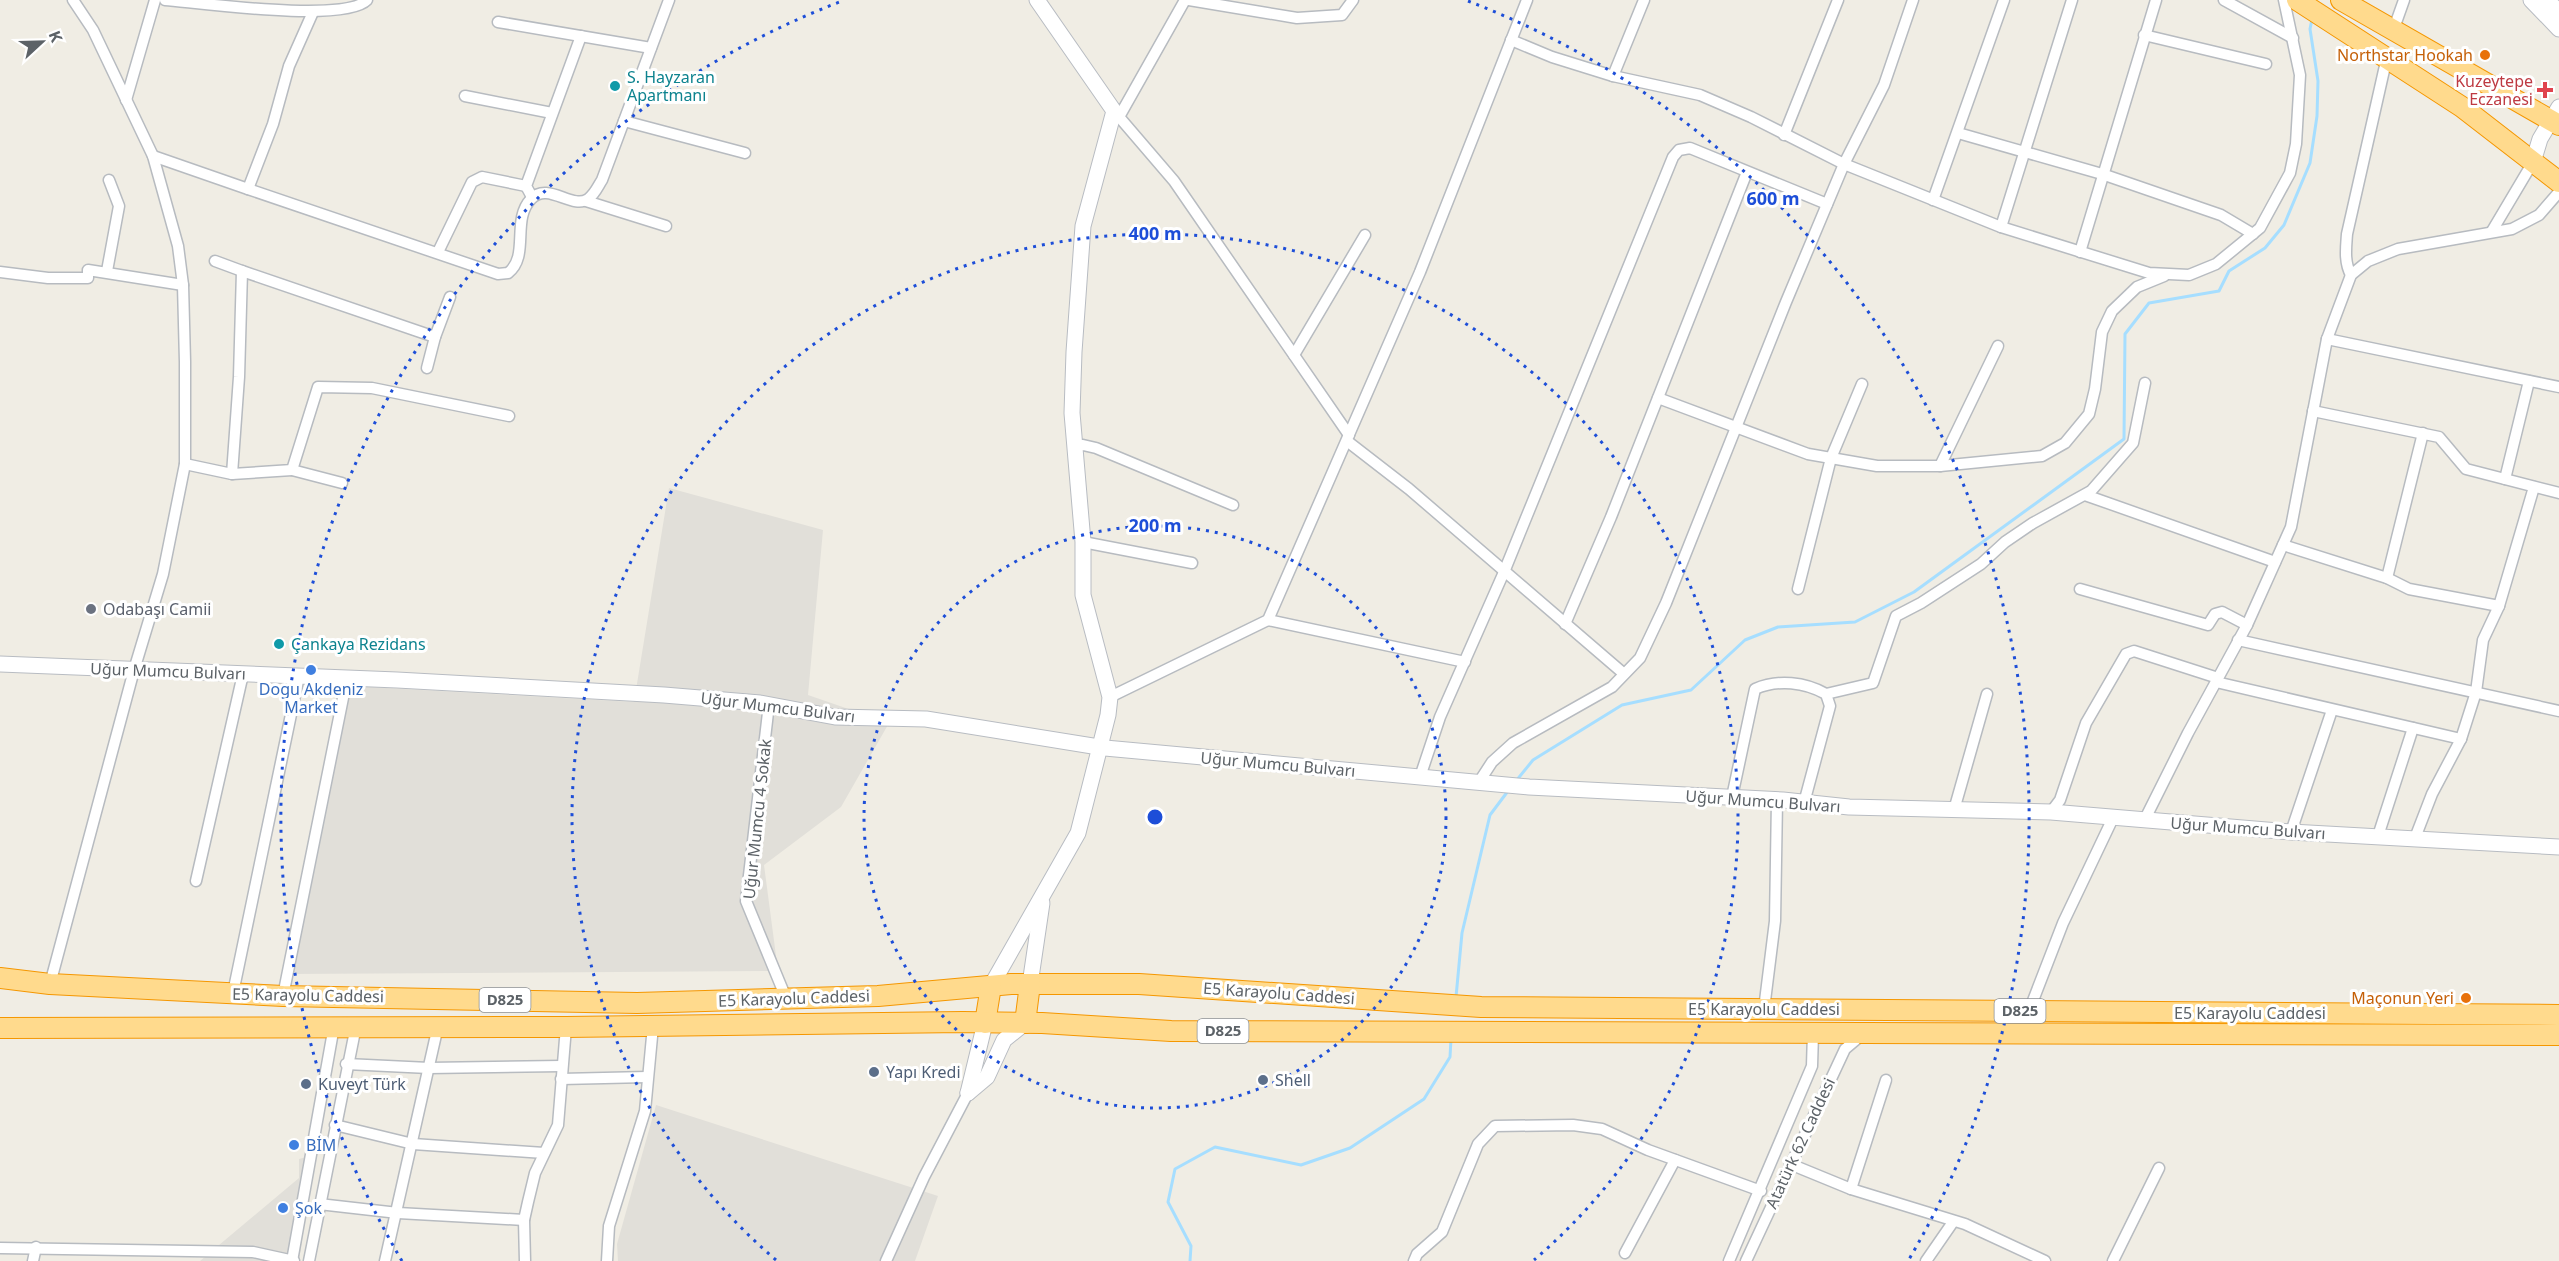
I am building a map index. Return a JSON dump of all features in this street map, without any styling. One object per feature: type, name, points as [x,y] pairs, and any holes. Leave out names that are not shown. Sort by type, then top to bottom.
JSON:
[{"type":"highway","points":[[2297,0],[2332,20],[2462,108],[2559,182]]},
{"type":"highway","points":[[2341,0],[2393,31],[2556,117]]},
{"type":"highway","name":"E5 Karayolu Caddesi","points":[[0,978],[50,984],[283,996],[637,1003],[878,996],[1030,984],[1139,984],[1480,1007],[2559,1015]]},
{"type":"highway","points":[[1025,1023],[1030,984]]},
{"type":"highway","points":[[984,1023],[991,986]]},
{"type":"highway","name":"E5 Karayolu Caddesi","points":[[0,1028],[1025,1023],[1171,1031],[2559,1035]]},
{"type":"street","points":[[50,984],[134,670],[163,574],[185,464],[183,285],[178,246],[153,156],[93,30],[73,0]]},
{"type":"street","points":[[126,100],[155,0]]},
{"type":"street","points":[[165,0],[313,12],[359,6],[367,0]]},
{"type":"street","points":[[586,201],[602,180],[669,0]]},
{"type":"street","points":[[1037,0],[1116,114],[1174,181],[1294,355],[1348,438],[1623,673]]},
{"type":"street","points":[[991,986],[1078,833],[1110,697],[1083,595],[1083,542],[1074,447],[1074,352],[1083,226],[1116,114],[1187,0],[1306,18],[1342,15],[1353,0]]},
{"type":"street","points":[[1268,621],[1420,272],[1527,0]]},
{"type":"street","points":[[1613,76],[1644,0]]},
{"type":"street","points":[[1784,135],[1838,0]]},
{"type":"street","points":[[1479,782],[1492,762],[1513,743],[1612,687],[1623,673],[1640,658],[1666,603],[1844,164],[1884,85],[1913,0]]},
{"type":"street","points":[[1932,200],[2004,0]]},
{"type":"street","points":[[2001,227],[2072,0]]},
{"type":"street","points":[[2080,252],[2156,0]]},
{"type":"street","points":[[2224,0],[2293,38]]},
{"type":"street","points":[[1511,40],[1552,57],[1613,76],[1700,95],[1751,117],[1844,164],[2001,227],[2080,252],[2166,275],[2189,275],[2216,264],[2260,228],[2292,163],[2300,75],[2284,0]]},
{"type":"street","points":[[2393,31],[2404,0]]},
{"type":"street","points":[[2531,0],[2559,29]]},
{"type":"street","points":[[2546,0],[2559,11]]},
{"type":"street","points":[[248,189],[273,124],[288,66],[313,12]]},
{"type":"street","points":[[498,22],[651,48]]},
{"type":"street","points":[[2144,35],[2266,64]]},
{"type":"street","points":[[532,197],[526,186],[580,36]]},
{"type":"street","points":[[2351,275],[2347,267],[2347,234],[2387,57]]},
{"type":"street","points":[[465,96],[552,113]]},
{"type":"street","points":[[2492,231],[2533,162],[2556,117]]},
{"type":"street","points":[[624,121],[745,153]]},
{"type":"street","points":[[1958,133],[2102,174],[2221,215],[2253,234]]},
{"type":"street","points":[[1420,777],[1440,717],[1504,572],[1673,157],[1679,150],[1689,148],[1827,204]]},
{"type":"street","points":[[153,156],[329,219],[438,252],[498,274],[508,273],[518,262],[522,213],[532,197],[547,192],[586,201],[666,226]]},
{"type":"street","points":[[1565,624],[1658,398],[1747,172]]},
{"type":"street","points":[[438,252],[472,183],[482,177],[526,186]]},
{"type":"street","points":[[107,272],[118,206],[110,180]]},
{"type":"street","points":[[2144,821],[2247,625],[2294,516],[2327,339],[2351,275],[2368,261],[2398,249],[2512,229],[2540,215],[2559,192]]},
{"type":"street","points":[[1294,355],[1365,235]]},
{"type":"street","points":[[215,261],[435,336]]},
{"type":"street","points":[[0,272],[88,278],[88,270],[183,285]]},
{"type":"street","points":[[232,474],[239,377],[242,271]]},
{"type":"street","points":[[1658,398],[1735,429],[1808,454],[1877,466],[1940,466],[2042,456],[2065,443],[2089,414],[2096,389],[2102,332],[2112,311],[2137,287],[2166,275]]},
{"type":"street","points":[[427,368],[435,336],[450,297]]},
{"type":"street","points":[[2327,339],[2559,387]]},
{"type":"street","points":[[1940,466],[1998,346]]},
{"type":"street","points":[[2505,479],[2529,381]]},
{"type":"street","points":[[1732,797],[1755,689],[1766,684],[1787,683],[1813,687],[1826,694],[1874,683],[1896,616],[1921,603],[1982,564],[2005,542],[2033,523],[2085,495],[2133,443],[2145,383]]},
{"type":"street","points":[[1798,589],[1831,458],[1862,384]]},
{"type":"street","points":[[292,470],[318,387],[372,388],[509,416]]},
{"type":"street","points":[[2313,411],[2439,437],[2466,469],[2559,493]]},
{"type":"street","points":[[2387,578],[2423,433]]},
{"type":"street","points":[[1074,447],[1083,445],[1096,448],[1233,505]]},
{"type":"street","points":[[185,464],[232,474],[292,470],[342,483]]},
{"type":"street","points":[[2415,838],[2432,794],[2461,739],[2476,692],[2483,640],[2499,606],[2534,487]]},
{"type":"street","points":[[2085,495],[2275,562]]},
{"type":"street","points":[[1083,542],[1192,563]]},
{"type":"street","points":[[2283,545],[2387,578],[2409,589],[2499,606]]},
{"type":"street","points":[[2080,589],[2208,625],[2215,614],[2222,612],[2247,625]]},
{"type":"street","points":[[1110,697],[1268,621],[1465,662]]},
{"type":"street","points":[[2238,640],[2559,711]]},
{"type":"street","points":[[2051,812],[2060,800],[2086,723],[2126,654],[2134,651],[2217,680],[2332,710],[2461,739]]},
{"type":"street","name":"Uğur Mumcu Bulvarı","points":[[0,664],[347,678],[652,694],[769,704],[835,717],[926,719],[1100,747],[1529,787],[1732,797],[1849,807],[2051,812],[2291,832],[2559,847]]},
{"type":"street","points":[[196,881],[243,674]]},
{"type":"street","points":[[233,993],[299,676]]},
{"type":"street","points":[[283,996],[347,678]]},
{"type":"street","points":[[1804,803],[1830,706],[1826,694]]},
{"type":"street","points":[[1954,810],[1987,694]]},
{"type":"street","name":"Uğur Mumcu 4 Sokak","points":[[769,704],[746,901],[786,998]]},
{"type":"street","points":[[2291,832],[2332,710]]},
{"type":"street","points":[[2378,836],[2413,728]]},
{"type":"street","points":[[1764,1009],[1775,921],[1777,800]]},
{"type":"street","points":[[2029,1011],[2063,923],[2113,818]]},
{"type":"street","points":[[1030,984],[1039,912],[1052,878]]},
{"type":"street","points":[[886,1261],[924,1177],[968,1093],[984,1023]]},
{"type":"street","points":[[968,1093],[987,1077],[1004,1040],[1025,1023]]},
{"type":"street","points":[[0,1248],[253,1251],[293,1260],[334,1026]]},
{"type":"street","points":[[309,1261],[346,1065],[356,1026]]},
{"type":"street","points":[[385,1261],[398,1212],[438,1026]]},
{"type":"street","points":[[607,1261],[609,1226],[645,1111],[653,1026]]},
{"type":"street","points":[[525,1261],[524,1220],[535,1173],[558,1125],[561,1066],[566,1027]]},
{"type":"street","name":"Atatürk 62 Caddesi","points":[[1729,1261],[1761,1191],[1812,1066],[1813,1033]]},
{"type":"street","name":"Atatürk 62 Caddesi","points":[[1746,1261],[1845,1049],[1864,1033]]},
{"type":"street","points":[[346,1065],[429,1068],[561,1066]]},
{"type":"street","points":[[561,1079],[647,1077]]},
{"type":"street","points":[[1851,1189],[1886,1080]]},
{"type":"street","points":[[335,1125],[413,1144],[544,1153]]},
{"type":"street","points":[[1414,1261],[1417,1254],[1442,1232],[1478,1144],[1495,1126],[1573,1125],[1602,1129],[1675,1160],[1761,1191]]},
{"type":"street","points":[[1625,1253],[1675,1160]]},
{"type":"street","points":[[1790,1164],[1851,1189],[1953,1222],[2045,1261]]},
{"type":"street","points":[[2113,1261],[2159,1168]]},
{"type":"street","points":[[319,1204],[398,1212],[524,1220]]},
{"type":"street","points":[[1926,1261],[1953,1222]]},
{"type":"street","points":[[33,1261],[36,1247]]},
{"type":"shaded area","points":[[669,488],[823,530],[808,695],[889,723],[841,807],[764,865],[778,971],[286,974],[350,686],[634,702]]},
{"type":"shaded area","points":[[656,1105],[938,1196],[915,1261],[618,1261],[617,1244]]},
{"type":"shaded area","points":[[314,1155],[299,1261],[200,1261],[299,1178],[299,1159]]},
{"type":"waterway","points":[[1516,781],[1533,760],[1622,705],[1691,690],[1745,640],[1778,627],[1855,622],[1914,592],[2124,439],[2125,334],[2149,303],[2219,291],[2229,271],[2265,248],[2284,225],[2310,163],[2317,116],[2318,81],[2310,29],[2312,19]]},
{"type":"waterway","points":[[1456,997],[1462,933],[1490,815],[1508,791]]},
{"type":"waterway","points":[[1190,1261],[1191,1246],[1168,1202],[1175,1169],[1215,1147],[1301,1165],[1350,1148],[1424,1099],[1450,1057],[1451,1039]]},
{"type":"place","name":"Northstar Hookah","points":[[2485,55]]},
{"type":"place","name":"S. Hayzaran Apartmanı","points":[[615,86]]},
{"type":"place","name":"Kuzeytepe Eczanesi","points":[[2545,90]]},
{"type":"place","name":"Odabaşı Camii","points":[[91,609]]},
{"type":"place","name":"Çankaya Rezidans","points":[[279,644]]},
{"type":"place","name":"Dogu Akdeniz Market","points":[[311,670]]},
{"type":"place","name":"Maçonun Yeri","points":[[2466,998]]},
{"type":"place","name":"Yapı Kredi","points":[[874,1072]]},
{"type":"place","name":"Shell","points":[[1263,1080]]},
{"type":"place","name":"Kuveyt Türk","points":[[306,1084]]},
{"type":"place","name":"BİM","points":[[294,1145]]},
{"type":"place","name":"Şok","points":[[283,1208]]}]
